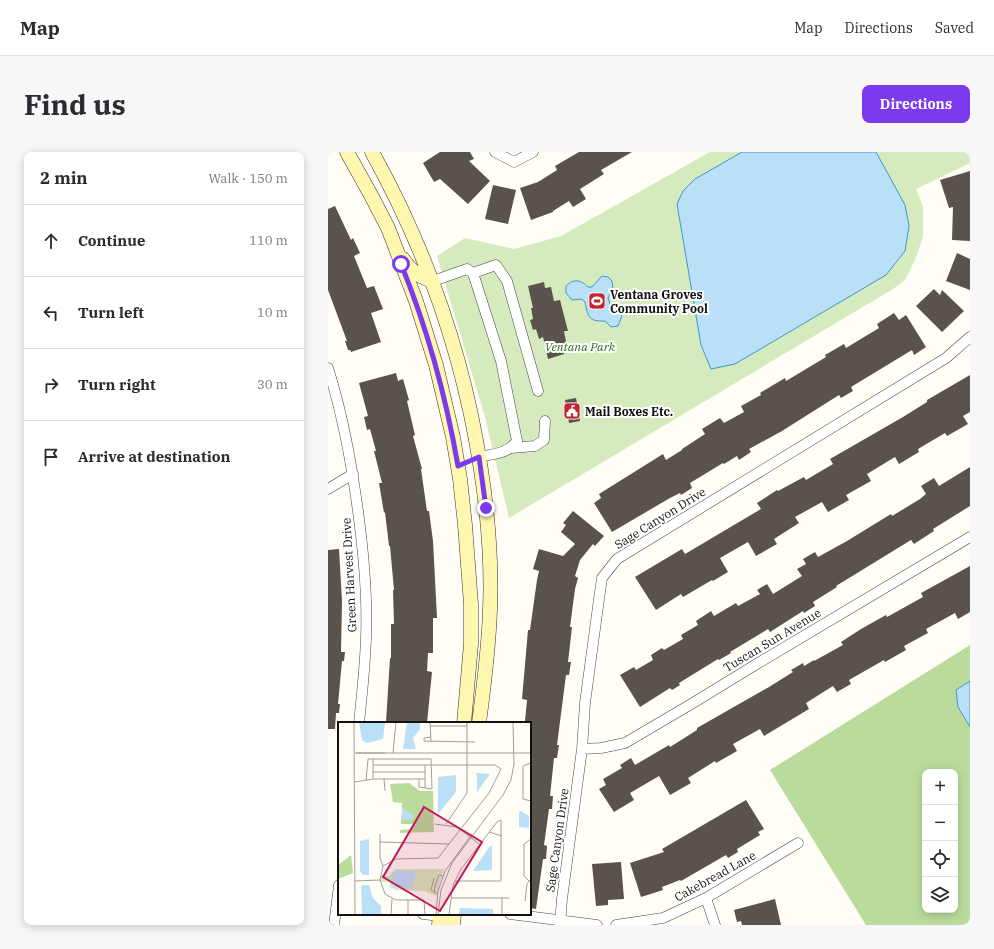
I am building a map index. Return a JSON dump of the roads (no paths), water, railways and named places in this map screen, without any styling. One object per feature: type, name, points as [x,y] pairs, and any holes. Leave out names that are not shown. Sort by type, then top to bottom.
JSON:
[{"type":"street","points":[[347,152],[388,228],[416,301],[434,358],[445,400],[458,466],[465,525],[471,604],[471,644],[464,722]]},
{"type":"street","points":[[372,152],[404,211],[433,281],[456,350],[468,400],[479,457],[486,508],[490,576],[488,644],[479,722]]},
{"type":"street","points":[[495,152],[514,162],[533,152]]},
{"type":"street","points":[[394,246],[412,270],[421,278],[433,281],[467,270],[473,272],[496,265],[507,281],[538,391]]},
{"type":"street","points":[[458,466],[479,457],[506,451],[517,441],[501,362],[473,272]]},
{"type":"street","name":"Sage Canyon Drive","points":[[560,923],[582,749],[585,703],[602,578],[617,559],[946,358],[970,336]]},
{"type":"street","name":"Green Harvest Drive","points":[[328,368],[340,411],[353,474],[358,509],[366,599],[366,638],[358,722]]},
{"type":"street","points":[[511,448],[534,446],[544,440],[545,421]]},
{"type":"street","points":[[328,489],[353,474]]},
{"type":"street","name":"Tuscan Sun Avenue","points":[[582,749],[601,748],[625,743],[970,537]]},
{"type":"street","name":"Cakebread Lane","points":[[616,925],[663,918],[706,898],[798,843]]},
{"type":"street","points":[[706,898],[715,925]]},
{"type":"street","points":[[334,925],[338,899]]},
{"type":"street","points":[[430,915],[443,917],[452,925]]},
{"type":"street","points":[[516,915],[560,923],[597,925]]},
{"type":"water","points":[[742,152],[876,152],[905,205],[909,226],[905,251],[886,275],[735,364],[711,369],[701,345],[677,204],[683,191],[695,179]]},
{"type":"water","name":"Ventana Groves Community Pool","points":[[602,276],[608,277],[612,281],[613,288],[608,298],[610,304],[622,316],[618,326],[611,327],[605,321],[592,319],[588,314],[585,302],[581,299],[572,300],[566,293],[566,286],[569,283],[580,281],[588,287],[592,287]]},
{"type":"water","points":[[970,681],[970,727],[958,707],[956,690]]},
{"type":"place","name":"Ventana Groves Community Pool","points":[[597,301]]},
{"type":"place","name":"Mail Boxes Etc.","points":[[572,411]]},
{"type":"park label","name":"Ventana Park","points":[[580,346]]}]
